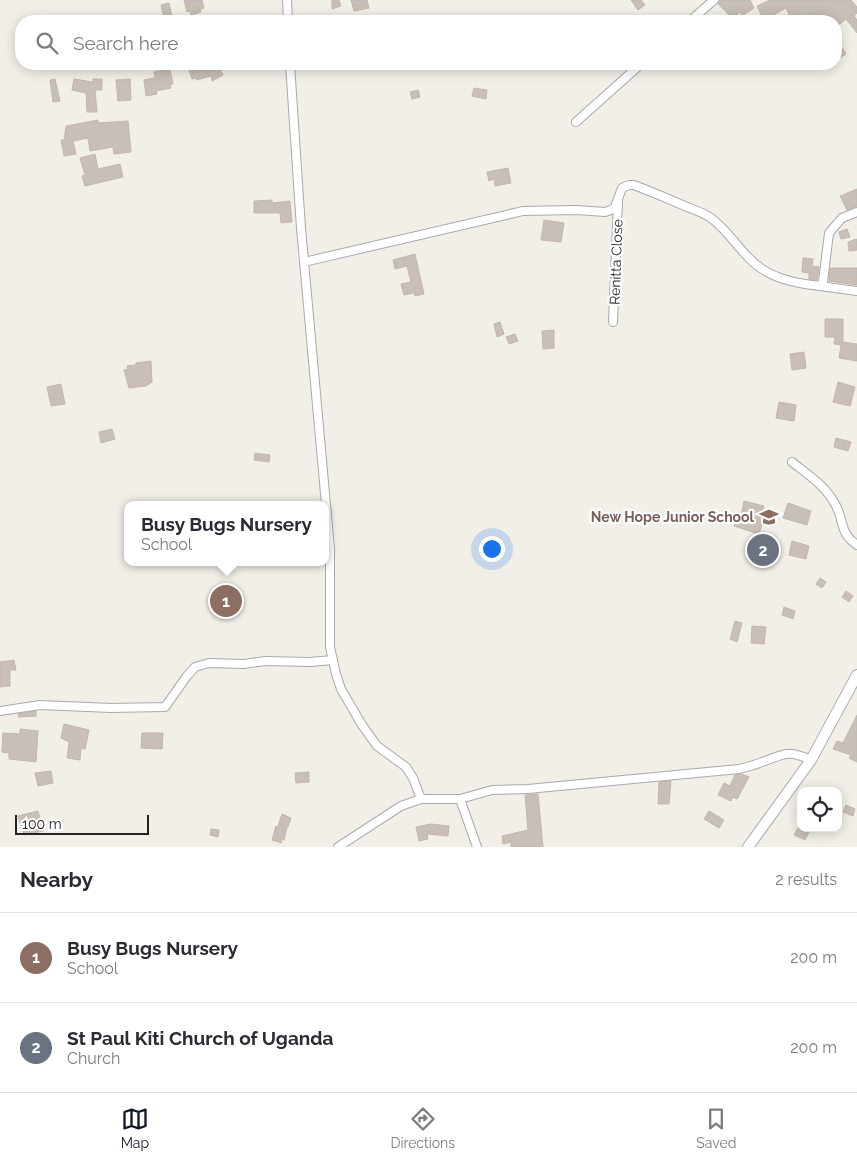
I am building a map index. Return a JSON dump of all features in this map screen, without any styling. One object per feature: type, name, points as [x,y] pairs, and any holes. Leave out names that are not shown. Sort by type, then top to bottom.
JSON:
[{"type":"street","points":[[287,0],[288,15]]},
{"type":"street","points":[[697,15],[714,0]]},
{"type":"street","points":[[290,70],[304,262],[326,501]]},
{"type":"street","points":[[576,122],[634,70]]},
{"type":"street","points":[[304,262],[523,211],[576,210],[605,212],[611,210],[618,202],[622,188],[629,184],[665,197],[709,217],[727,231],[752,262],[770,275],[783,280],[857,291]]},
{"type":"street","name":"Renitta Close","points":[[613,322],[618,202]]},
{"type":"street","points":[[820,286],[823,282],[829,233],[842,218],[857,212]]},
{"type":"street","points":[[792,462],[820,485],[835,503],[842,528],[848,539],[857,545]]},
{"type":"street","points":[[329,538],[330,647],[341,689],[377,746],[406,767],[413,778],[421,799]]},
{"type":"street","points":[[0,711],[40,705],[111,708],[165,707],[195,667],[209,663],[244,664],[266,661],[310,662],[333,660]]},
{"type":"street","points":[[748,847],[811,760],[857,675]]},
{"type":"street","points":[[338,847],[401,806],[421,799],[460,799],[492,790],[528,789],[740,769],[780,754],[788,753],[811,760]]},
{"type":"street","points":[[460,799],[478,847]]},
{"type":"building","points":[[184,0],[202,0],[204,8],[200,9],[201,12],[191,15],[190,11],[187,12]]},
{"type":"building","points":[[332,0],[339,0],[341,6],[332,9]]},
{"type":"building","points":[[351,0],[367,0],[369,8],[354,11]]},
{"type":"building","points":[[631,0],[641,0],[645,5],[638,10]]},
{"type":"building","points":[[720,0],[750,0],[754,8],[744,15],[740,12],[737,15],[729,15],[718,4]]},
{"type":"building","points":[[770,0],[851,0],[857,7],[857,13],[854,16],[857,20],[857,33],[846,19],[842,22],[842,15],[789,15],[786,8],[774,15],[761,15],[757,6]]},
{"type":"building","points":[[169,3],[172,15],[163,15],[161,5]]},
{"type":"building","points":[[842,48],[846,54],[842,56]]},
{"type":"building","points":[[170,70],[173,84],[170,85],[171,88],[156,91],[157,94],[146,96],[144,80],[155,78],[154,72]]},
{"type":"building","points":[[189,70],[220,70],[223,75],[212,81],[211,76],[197,80],[196,78],[192,79]]},
{"type":"building","points":[[55,79],[60,101],[53,102],[50,80]]},
{"type":"building","points":[[74,79],[93,82],[93,79],[102,79],[102,90],[95,90],[97,112],[87,112],[86,93],[72,90]]},
{"type":"building","points":[[130,79],[131,100],[118,101],[116,80]]},
{"type":"building","points":[[474,88],[487,90],[486,99],[472,96]]},
{"type":"building","points":[[418,90],[420,97],[412,99],[410,92]]},
{"type":"building","points":[[98,120],[98,123],[128,121],[131,152],[114,154],[113,147],[90,151],[88,138],[73,141],[76,154],[64,156],[61,140],[64,140],[66,126]]},
{"type":"building","points":[[95,154],[98,169],[120,164],[123,177],[85,186],[82,176],[85,175],[80,158]]},
{"type":"building","points":[[508,168],[511,183],[495,186],[494,179],[489,181],[487,172]]},
{"type":"building","points":[[857,189],[857,206],[847,210],[840,196]]},
{"type":"building","points":[[272,200],[272,203],[290,201],[292,222],[281,223],[280,213],[254,213],[254,201]]},
{"type":"building","points":[[544,220],[564,223],[561,242],[541,240]]},
{"type":"building","points":[[847,229],[850,237],[841,239],[839,232]]},
{"type":"building","points":[[857,239],[857,250],[849,251],[848,242]]},
{"type":"building","points":[[415,254],[424,294],[415,296],[414,293],[404,295],[401,284],[411,282],[407,266],[395,269],[393,260]]},
{"type":"building","points":[[803,258],[813,259],[812,266],[819,267],[817,280],[809,279],[809,273],[802,272]]},
{"type":"building","points":[[830,268],[857,268],[857,285],[829,281]]},
{"type":"building","points":[[825,319],[843,319],[843,342],[857,344],[857,361],[839,358],[841,345],[834,344],[835,337],[825,337]]},
{"type":"building","points":[[500,322],[504,334],[497,337],[494,324]]},
{"type":"building","points":[[554,330],[554,348],[543,349],[542,331]]},
{"type":"building","points":[[515,334],[518,341],[509,344],[506,337]]},
{"type":"building","points":[[804,352],[806,368],[792,370],[790,354]]},
{"type":"building","points":[[151,361],[152,382],[146,386],[129,388],[124,370],[128,369],[127,366]]},
{"type":"building","points":[[838,382],[855,387],[850,406],[833,402]]},
{"type":"building","points":[[61,384],[65,404],[51,406],[47,387]]},
{"type":"building","points":[[779,402],[796,405],[794,421],[776,418]]},
{"type":"building","points":[[112,429],[115,439],[101,443],[99,432]]},
{"type":"building","points":[[836,438],[851,442],[848,451],[834,447]]},
{"type":"building","points":[[255,453],[270,455],[269,462],[254,460]]},
{"type":"building","points":[[744,501],[764,506],[761,515],[765,516],[759,534],[734,526],[737,515],[741,516]]},
{"type":"building","points":[[788,503],[811,511],[807,525],[783,518]]},
{"type":"building","points":[[792,541],[809,546],[806,559],[789,555]]},
{"type":"building","points":[[820,578],[826,582],[822,588],[816,584]]},
{"type":"building","points":[[846,591],[853,596],[849,602],[842,597]]},
{"type":"building","points":[[784,607],[795,611],[793,619],[782,615]]},
{"type":"building","points":[[735,621],[742,623],[737,642],[730,639]]},
{"type":"building","points":[[752,626],[766,627],[764,644],[751,643]]},
{"type":"building","points":[[14,660],[16,670],[10,670],[10,686],[0,687],[0,662]]},
{"type":"building","points":[[36,711],[36,716],[19,717],[18,714]]},
{"type":"building","points":[[857,715],[857,762],[849,758],[851,755],[833,749],[837,741],[843,743]]},
{"type":"building","points":[[64,724],[89,730],[85,749],[81,748],[80,760],[67,758],[69,742],[61,738]]},
{"type":"building","points":[[20,729],[38,731],[36,762],[9,759],[9,753],[2,752],[3,733],[20,734]]},
{"type":"building","points":[[142,733],[163,733],[162,749],[141,748]]},
{"type":"building","points":[[51,771],[53,783],[38,786],[35,773]]},
{"type":"building","points":[[309,772],[309,782],[296,783],[295,773]]},
{"type":"building","points":[[742,774],[749,777],[737,799],[733,797],[731,801],[718,795],[724,783],[730,786],[735,775]]},
{"type":"building","points":[[671,781],[669,804],[658,804],[659,782]]},
{"type":"building","points":[[538,794],[543,847],[511,847],[511,842],[503,844],[502,836],[528,830],[525,795]]},
{"type":"building","points":[[846,805],[855,809],[853,816],[843,812]]},
{"type":"building","points":[[38,811],[43,831],[24,835],[18,816]]},
{"type":"building","points":[[709,811],[724,820],[719,828],[704,819]]},
{"type":"building","points":[[282,814],[291,818],[284,840],[280,840],[282,843],[272,840]]},
{"type":"building","points":[[431,824],[449,826],[448,836],[427,834],[428,839],[419,841],[416,827]]},
{"type":"building","points":[[211,829],[219,830],[218,837],[210,835]]},
{"type":"building","points":[[797,830],[797,832],[809,832],[805,840],[794,835]]},
{"type":"place","name":"New Hope Junior School","points":[[769,517]]},
{"type":"place","name":"St Paul Kiti Church of Uganda","points":[[763,550]]},
{"type":"place","name":"Busy Bugs Nursery","points":[[226,601]]}]
